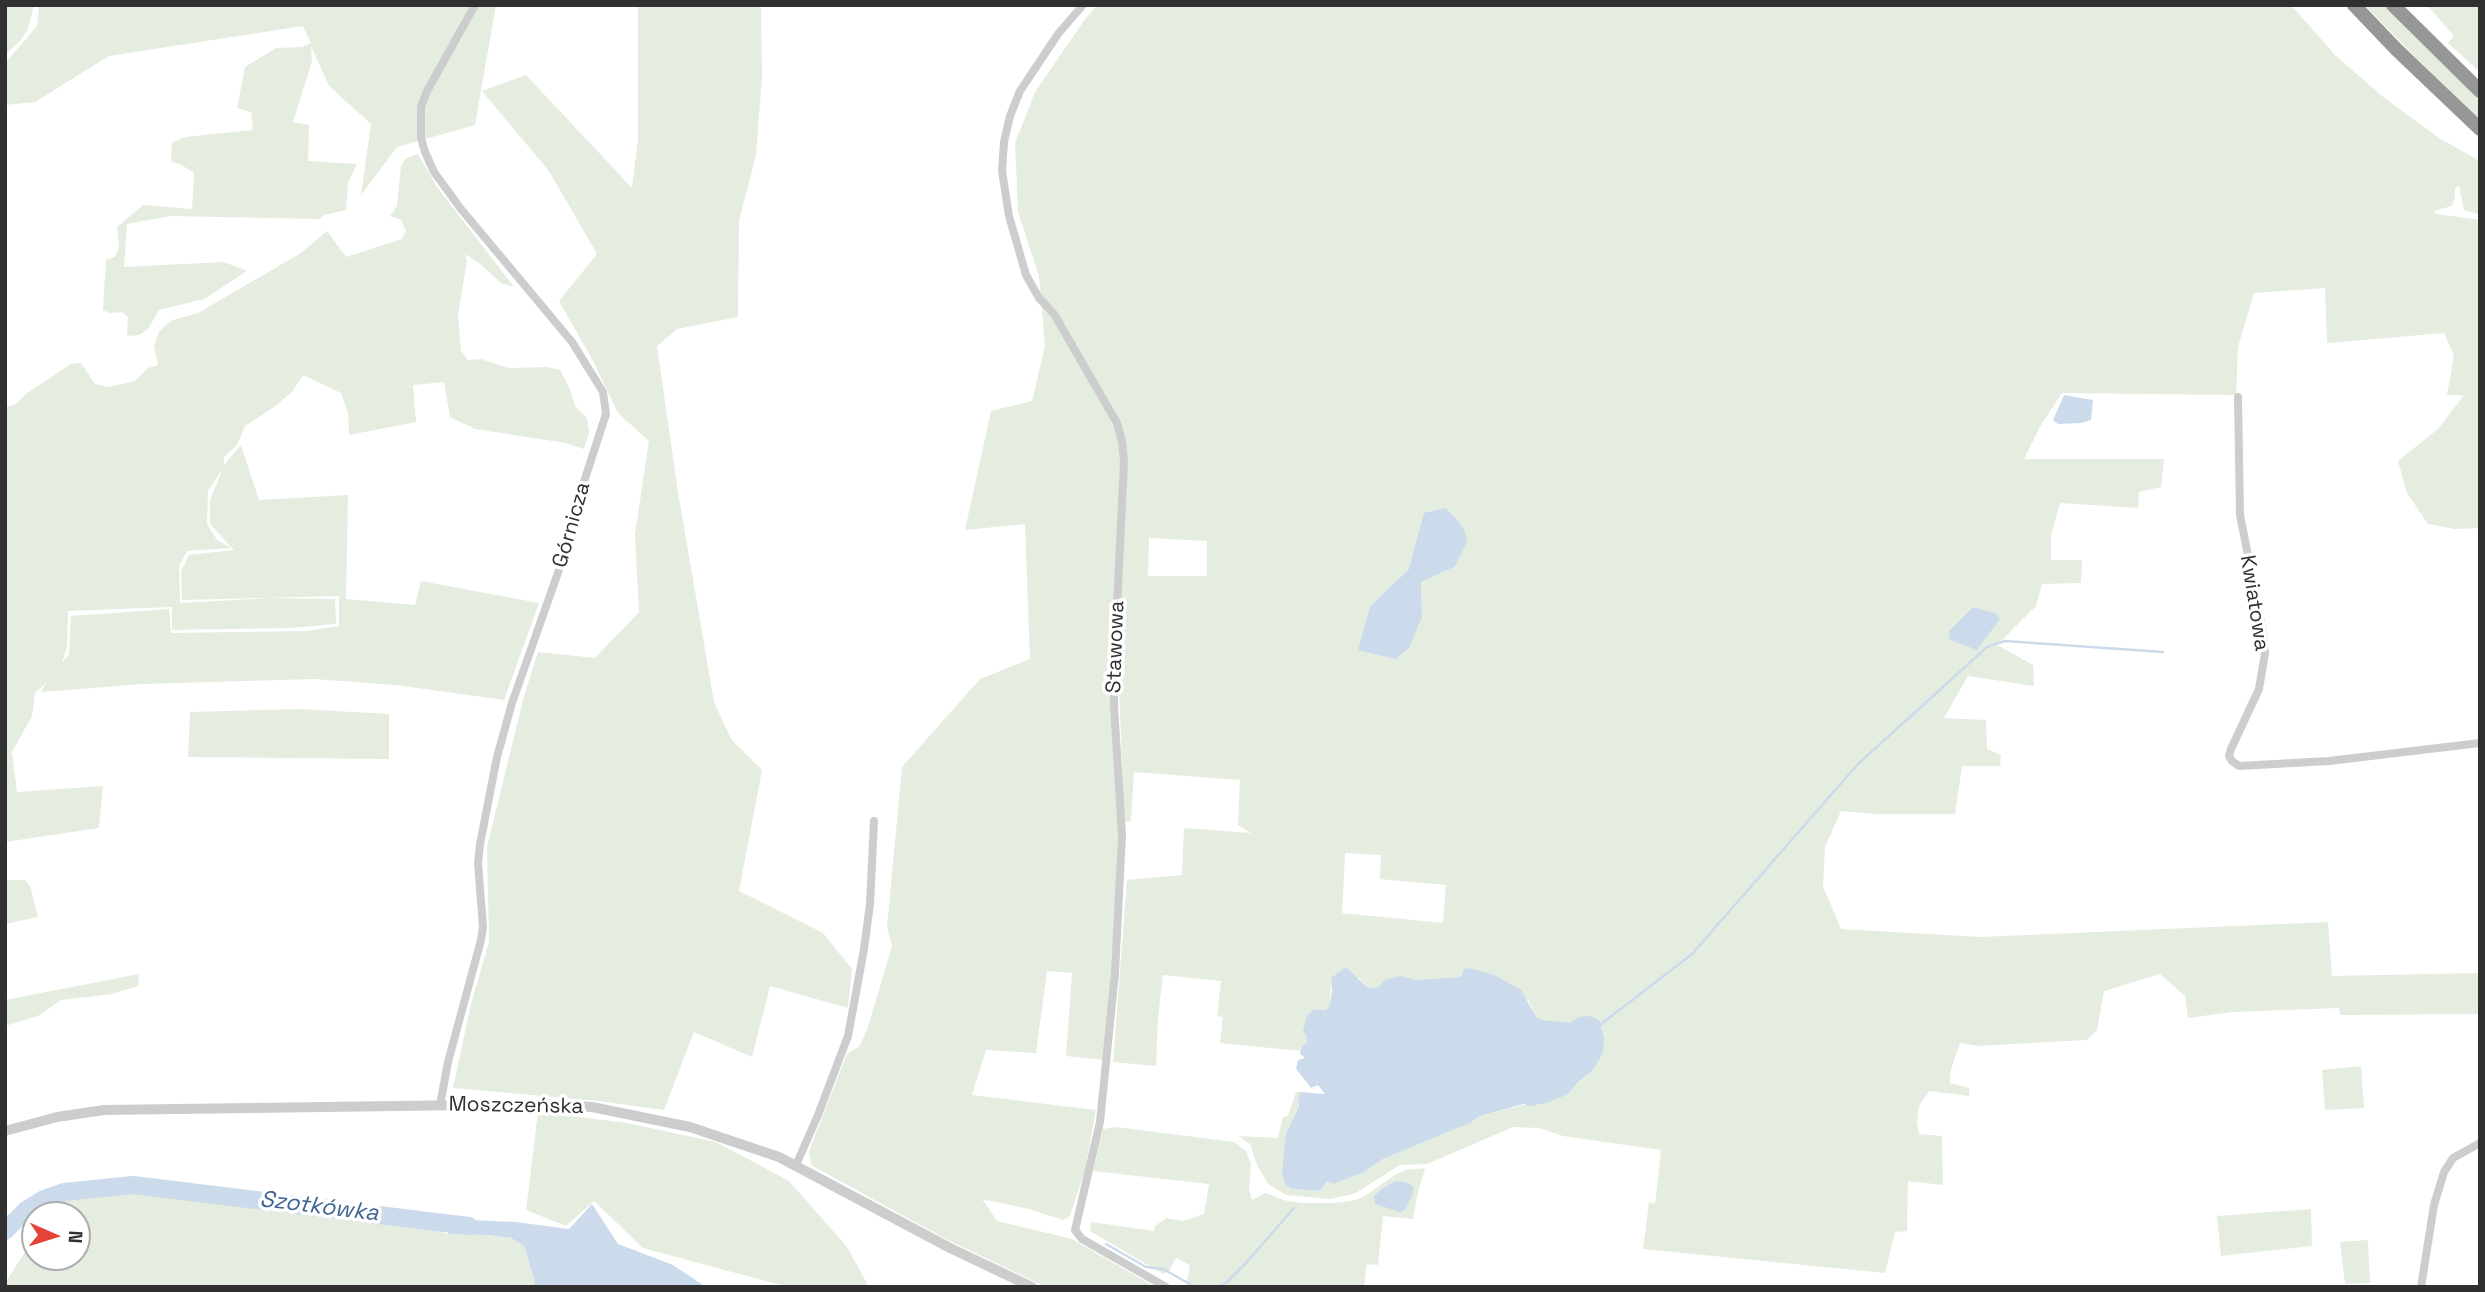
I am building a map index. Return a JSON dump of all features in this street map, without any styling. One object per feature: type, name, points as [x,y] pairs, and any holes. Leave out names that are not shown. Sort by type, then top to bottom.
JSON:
[{"type":"highway","points":[[2354,5],[2480,129]]},
{"type":"highway","points":[[2393,5],[2480,91]]},
{"type":"street","name":"Górnicza","points":[[440,1105],[448,1062],[481,940],[483,927],[478,863],[497,757],[512,703],[566,550],[571,522],[607,414],[603,392],[572,342],[461,209],[434,172],[425,152],[419,122],[421,107],[475,5]]},
{"type":"street","name":"Stawowa","points":[[1083,5],[1058,34],[1020,91],[1004,142],[1002,171],[1009,216],[1026,275],[1039,298],[1054,314],[1117,423],[1124,461],[1114,705],[1122,835],[1115,973],[1100,1122],[1075,1230],[1082,1239],[1166,1287]]},
{"type":"street","name":"Kwiatowa","points":[[2238,397],[2240,514],[2265,653],[2259,689],[2231,749],[2229,755],[2232,761],[2239,766],[2329,761],[2480,743]]},
{"type":"street","points":[[796,1165],[848,1036],[870,904],[874,821]]},
{"type":"street","name":"Moszczeńska","points":[[5,1131],[57,1117],[104,1111],[544,1104],[592,1107],[690,1127],[758,1149],[796,1165],[950,1248],[1032,1287]]},
{"type":"street","points":[[2421,1287],[2434,1205],[2444,1172],[2453,1158],[2480,1143]]},
{"type":"shaded area","points":[[5,5],[34,5],[28,29],[5,55]]},
{"type":"shaded area","points":[[39,5],[496,5],[475,125],[397,147],[361,195],[371,124],[329,86],[311,46],[312,61],[293,122],[309,125],[308,161],[357,164],[348,183],[346,210],[324,215],[320,219],[171,216],[127,224],[124,267],[224,262],[247,271],[204,299],[159,310],[148,329],[139,335],[127,336],[128,317],[122,312],[110,313],[103,310],[106,260],[115,257],[119,247],[117,227],[143,205],[192,209],[194,173],[171,162],[172,143],[185,137],[253,130],[251,112],[237,108],[245,67],[276,48],[302,47],[311,43],[303,26],[109,56],[35,102],[5,105],[5,63],[37,26]]},
{"type":"shaded area","points":[[638,5],[761,5],[762,77],[756,155],[739,221],[738,317],[677,329],[657,346],[678,492],[714,702],[731,739],[762,770],[739,891],[823,933],[852,969],[848,1008],[770,986],[752,1057],[694,1032],[664,1110],[598,1101],[453,1088],[471,1004],[489,942],[487,847],[524,696],[538,652],[595,658],[639,612],[635,534],[649,441],[618,413],[592,359],[559,301],[597,254],[549,171],[482,91],[526,75],[632,188],[638,139]]},
{"type":"shaded area","points":[[1097,5],[2291,5],[2335,55],[2382,96],[2439,138],[2480,161],[2480,215],[2464,210],[2459,186],[2455,188],[2452,206],[2434,211],[2437,214],[2480,220],[2480,528],[2455,529],[2428,524],[2407,493],[2398,461],[2438,429],[2464,395],[2447,395],[2454,356],[2444,333],[2327,343],[2325,288],[2254,293],[2238,347],[2236,395],[2062,393],[2041,425],[2024,459],[2164,459],[2161,487],[2139,492],[2138,508],[2060,503],[2051,535],[2051,560],[2082,560],[2081,583],[2042,584],[2036,606],[1997,645],[2033,665],[2034,686],[1968,676],[1944,718],[1986,720],[1987,749],[2001,755],[2000,766],[1962,766],[1955,814],[1841,811],[1825,847],[1823,886],[1841,929],[1980,937],[2328,922],[2332,976],[2480,973],[2480,1014],[2340,1015],[2339,1008],[2232,1012],[2188,1018],[2185,996],[2160,974],[2104,991],[2097,1030],[2087,1040],[1978,1046],[1960,1043],[1951,1069],[1950,1083],[1969,1088],[1969,1096],[1929,1091],[1919,1106],[1917,1122],[1919,1134],[1942,1136],[1943,1185],[1908,1181],[1907,1231],[1895,1232],[1885,1273],[1643,1249],[1649,1202],[1655,1204],[1661,1150],[1563,1136],[1539,1128],[1513,1127],[1427,1164],[1400,1165],[1354,1194],[1330,1199],[1286,1195],[1268,1184],[1257,1165],[1250,1144],[1238,1136],[1278,1138],[1283,1117],[1288,1116],[1296,1092],[1300,1092],[1299,1105],[1286,1133],[1292,1189],[1320,1191],[1327,1181],[1334,1184],[1364,1172],[1383,1159],[1470,1123],[1480,1116],[1568,1094],[1592,1071],[1579,1017],[1571,1023],[1542,1021],[1537,1018],[1528,1000],[1462,977],[1416,980],[1402,976],[1379,987],[1368,988],[1359,978],[1331,978],[1330,1004],[1326,1010],[1314,1009],[1306,1035],[1307,1044],[1301,1051],[1220,1043],[1223,1017],[1217,1016],[1221,981],[1163,975],[1156,1066],[1113,1062],[1127,880],[1182,875],[1184,828],[1251,833],[1238,825],[1240,780],[1134,772],[1131,821],[1124,822],[1118,656],[1118,832],[1113,957],[1104,1060],[1066,1056],[1072,973],[1047,971],[1036,1053],[986,1050],[972,1095],[1096,1110],[1085,1170],[1070,1216],[1063,1220],[1029,1209],[982,1199],[997,1221],[1072,1239],[1155,1287],[1046,1287],[946,1239],[811,1165],[809,1151],[847,1054],[860,1046],[868,1027],[892,946],[887,927],[902,767],[980,679],[1030,659],[1025,524],[965,530],[991,411],[1032,401],[1045,346],[1039,276],[1018,212],[1015,143],[1035,92]],"holes":[[[1149,538],[1207,541],[1207,576],[1148,576]],[[1454,567],[1421,582],[1422,617],[1358,650],[1370,606],[1409,569]],[[1345,853],[1381,855],[1380,879],[1446,885],[1443,923],[1342,913]]]},
{"type":"shaded area","points":[[2365,5],[2385,5],[2480,98],[2480,119],[2416,58]]},
{"type":"shaded area","points":[[2427,5],[2480,5],[2480,72],[2448,43],[2454,36]]},
{"type":"shaded area","points":[[418,154],[437,187],[514,287],[501,283],[465,254],[467,260],[458,315],[461,351],[468,360],[481,359],[508,368],[548,367],[560,370],[575,406],[587,418],[589,433],[584,449],[566,443],[475,429],[450,417],[444,382],[413,385],[416,422],[349,435],[348,413],[341,393],[303,375],[292,392],[245,426],[237,445],[224,457],[224,465],[241,445],[259,500],[348,495],[346,599],[415,605],[421,581],[539,603],[504,700],[396,685],[314,679],[143,684],[41,692],[46,683],[35,693],[32,716],[12,752],[17,792],[103,786],[99,828],[5,842],[5,407],[16,404],[27,393],[71,364],[81,363],[95,384],[109,387],[135,381],[148,368],[158,365],[154,346],[159,332],[166,325],[173,320],[198,313],[301,253],[327,231],[346,257],[402,239],[406,231],[401,220],[390,216],[397,206],[401,166],[405,159]],"holes":[[[223,468],[210,500],[210,524],[234,550],[189,555],[181,571],[182,600],[339,596],[339,626],[306,631],[171,633],[169,609],[71,616],[69,655],[62,663],[67,647],[68,611],[172,607],[172,630],[291,628],[336,624],[335,599],[270,598],[180,603],[179,566],[187,551],[231,548],[217,540],[207,524],[208,491]]]},
{"type":"shaded area","points":[[298,709],[389,714],[389,759],[188,757],[190,712]]},
{"type":"shaded area","points":[[5,880],[25,880],[30,886],[38,917],[5,924]]},
{"type":"shaded area","points":[[139,974],[138,986],[112,994],[61,1000],[38,1016],[5,1026],[5,1000]]},
{"type":"shaded area","points":[[2361,1066],[2364,1108],[2325,1110],[2322,1070]]},
{"type":"shaded area","points":[[538,1112],[627,1123],[716,1142],[789,1181],[847,1247],[869,1287],[788,1287],[643,1248],[594,1201],[566,1226],[526,1210]]},
{"type":"shaded area","points":[[1116,1127],[1234,1142],[1246,1151],[1251,1164],[1249,1189],[1252,1200],[1265,1193],[1287,1201],[1303,1203],[1352,1201],[1365,1196],[1406,1170],[1425,1168],[1413,1219],[1383,1216],[1378,1265],[1367,1264],[1364,1287],[1186,1287],[1190,1265],[1176,1258],[1169,1271],[1163,1274],[1090,1231],[1091,1222],[1154,1231],[1155,1226],[1166,1218],[1183,1221],[1204,1214],[1209,1184],[1093,1171],[1103,1129]]},
{"type":"shaded area","points":[[125,1188],[277,1209],[403,1222],[448,1234],[511,1238],[524,1246],[535,1282],[533,1287],[5,1287],[21,1258],[21,1271],[91,1271],[91,1201],[55,1201],[77,1194]]},
{"type":"shaded area","points":[[2311,1209],[2312,1246],[2221,1256],[2217,1216]]},
{"type":"shaded area","points":[[2368,1240],[2370,1283],[2345,1284],[2340,1242]]},
{"type":"water","points":[[2064,395],[2093,400],[2091,420],[2058,424],[2053,420]]},
{"type":"water","points":[[1446,508],[1465,532],[1467,543],[1454,567],[1421,582],[1422,617],[1409,648],[1395,659],[1358,650],[1370,606],[1409,569],[1424,513]]},
{"type":"water","points":[[1973,607],[1997,614],[2000,619],[1977,650],[1950,640],[1949,631]]},
{"type":"water","points":[[1346,967],[1368,988],[1379,987],[1384,980],[1402,976],[1416,980],[1461,977],[1464,969],[1469,968],[1494,975],[1521,990],[1537,1018],[1570,1023],[1579,1017],[1590,1016],[1599,1020],[1604,1039],[1603,1053],[1592,1071],[1568,1094],[1547,1103],[1529,1106],[1524,1104],[1480,1116],[1470,1123],[1383,1159],[1364,1172],[1334,1184],[1327,1181],[1320,1191],[1292,1189],[1285,1184],[1282,1174],[1286,1133],[1299,1106],[1300,1092],[1325,1094],[1318,1085],[1311,1088],[1296,1069],[1298,1060],[1305,1058],[1300,1054],[1302,1046],[1307,1043],[1303,1032],[1307,1016],[1314,1009],[1326,1010],[1330,1004],[1331,978]]},
{"type":"water","points":[[1396,1181],[1413,1186],[1406,1209],[1400,1212],[1375,1204],[1374,1196]]},
{"type":"water","points":[[592,1204],[618,1244],[673,1265],[706,1287],[533,1287],[535,1282],[524,1246],[511,1238],[448,1234],[447,1219],[516,1222],[569,1229]]},
{"type":"waterway","points":[[1600,1025],[1692,954],[1858,764],[1987,647],[2005,641],[2163,652]]},
{"type":"waterway","name":"Szotkówka","points":[[5,1231],[26,1210],[44,1199],[64,1192],[133,1185],[469,1226]]},
{"type":"waterway","points":[[1218,1287],[1226,1283],[1245,1264],[1294,1208]]},
{"type":"waterway","points":[[1106,1244],[1146,1267],[1163,1269],[1195,1287]]}]
